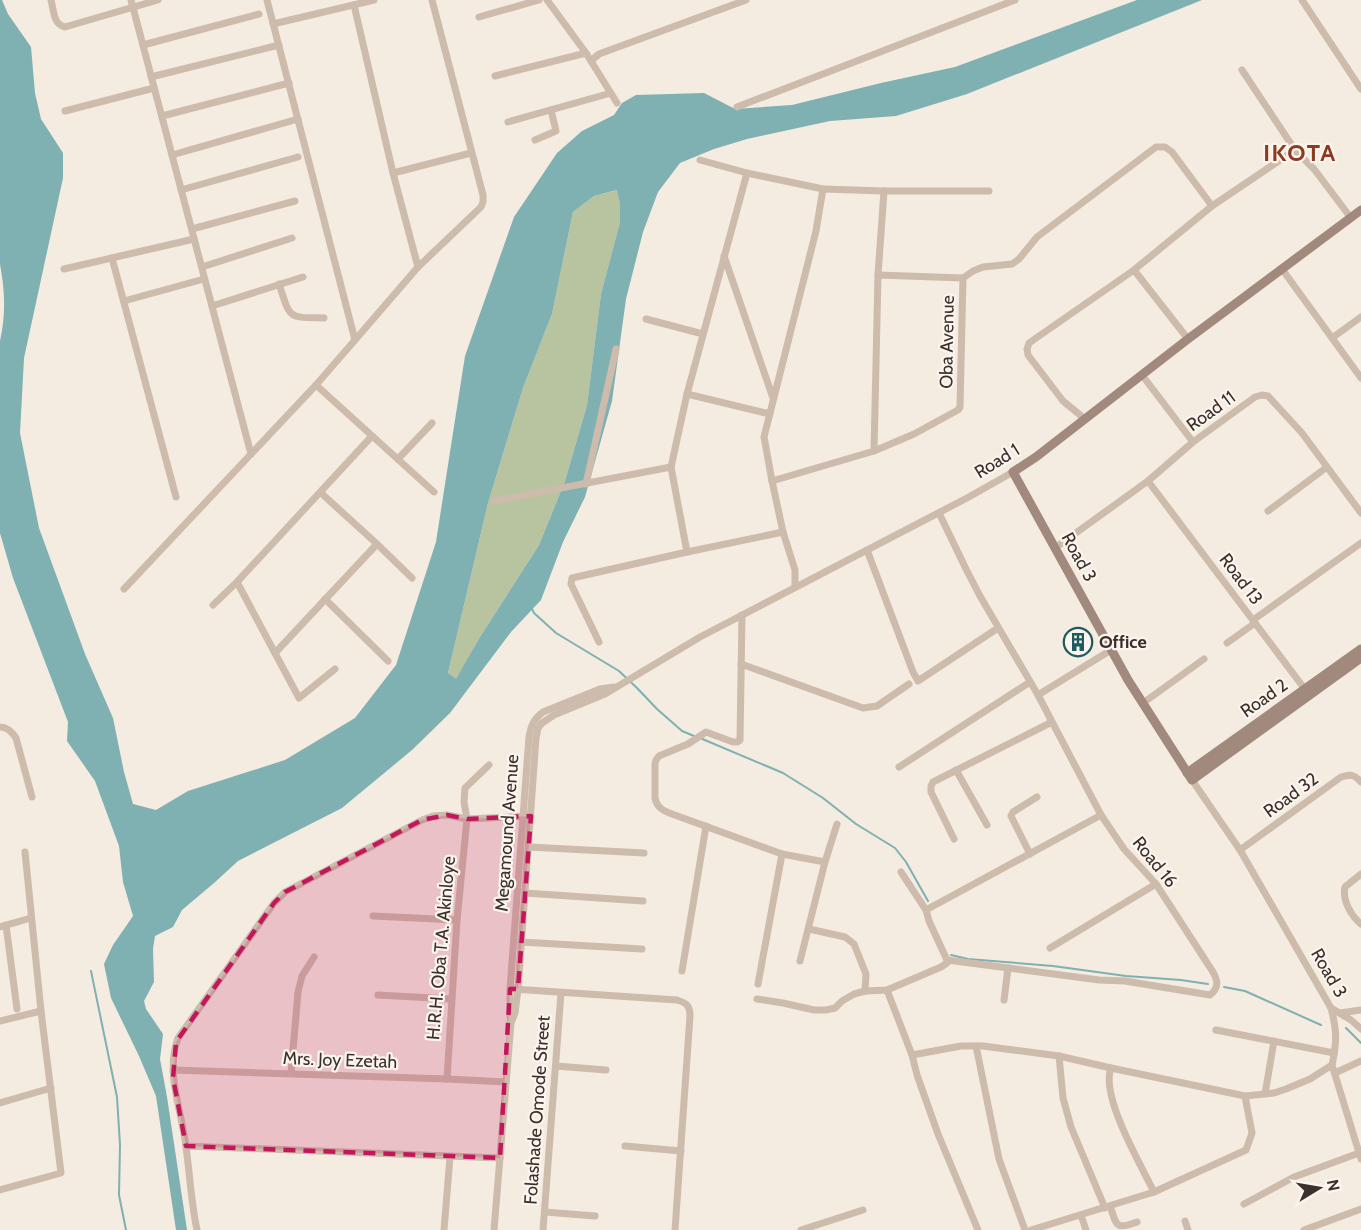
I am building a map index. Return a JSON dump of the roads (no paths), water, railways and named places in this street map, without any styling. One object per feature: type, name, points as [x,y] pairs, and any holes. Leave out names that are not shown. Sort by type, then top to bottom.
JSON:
[{"type":"street","points":[[51,0],[56,22],[59,26],[65,27],[132,4],[158,0]]},
{"type":"street","points":[[267,0],[355,340]]},
{"type":"street","points":[[273,24],[374,0]]},
{"type":"street","points":[[124,589],[316,385],[418,267],[483,205],[483,195],[432,0]]},
{"type":"street","points":[[479,17],[539,0]]},
{"type":"street","points":[[547,0],[586,53],[617,103]]},
{"type":"street","points":[[591,61],[599,54],[746,0]]},
{"type":"street","points":[[737,106],[1015,0]]},
{"type":"street","points":[[1302,0],[1361,89]]},
{"type":"street","points":[[132,4],[251,454]]},
{"type":"street","points":[[354,5],[393,173],[418,267]]},
{"type":"street","points":[[143,45],[259,14]]},
{"type":"street","points":[[151,77],[279,45]]},
{"type":"street","points":[[495,76],[586,53]]},
{"type":"street","points":[[1242,70],[1295,150],[1314,169],[1351,218]]},
{"type":"street","points":[[162,116],[289,83]]},
{"type":"street","points":[[65,111],[154,88]]},
{"type":"street","points":[[508,122],[610,93]]},
{"type":"street","points":[[534,141],[556,131],[551,110]]},
{"type":"street","points":[[172,155],[298,119]]},
{"type":"street","points":[[878,275],[963,278],[982,267],[1012,264],[1037,237],[1156,147],[1165,147],[1172,152],[1212,206]]},
{"type":"street","points":[[1085,419],[1070,408],[1028,355],[1029,343],[1134,270],[1212,206],[1295,150]]},
{"type":"street","points":[[393,173],[471,153]]},
{"type":"street","points":[[182,190],[298,157]]},
{"type":"street","points":[[700,160],[747,173],[823,189],[989,191]]},
{"type":"street","points":[[687,552],[671,467],[687,394],[747,173]]},
{"type":"street","points":[[795,587],[795,570],[783,532],[764,437],[816,231],[823,189]]},
{"type":"street","points":[[772,481],[874,452],[878,275],[884,191]]},
{"type":"street","points":[[192,229],[295,201]]},
{"type":"street","name":"Road 1","points":[[602,691],[619,685],[700,637],[1013,472],[1036,457],[1188,339],[1361,210]]},
{"type":"street","points":[[202,267],[292,238]]},
{"type":"street","points":[[64,269],[194,239]]},
{"type":"street","points":[[724,256],[773,399]]},
{"type":"street","points":[[112,258],[176,497]]},
{"type":"street","points":[[1282,269],[1361,378]]},
{"type":"street","points":[[1134,270],[1188,339]]},
{"type":"street","points":[[212,306],[303,277]]},
{"type":"street","name":"Oba Avenue","points":[[874,452],[914,434],[960,407],[963,278]]},
{"type":"street","points":[[124,301],[204,279]]},
{"type":"street","points":[[279,284],[292,315],[324,318]]},
{"type":"street","points":[[1332,338],[1361,317]]},
{"type":"street","points":[[646,319],[703,333]]},
{"type":"street","points":[[586,484],[616,350]]},
{"type":"street","points":[[1142,375],[1193,442]]},
{"type":"street","points":[[316,385],[434,492]]},
{"type":"street","points":[[687,394],[770,414]]},
{"type":"street","name":"Road 11","points":[[1055,548],[1148,481],[1193,442],[1255,397],[1262,395],[1268,396],[1302,433],[1361,513]]},
{"type":"street","points":[[398,459],[432,423]]},
{"type":"street","points":[[213,605],[321,493],[372,436]]},
{"type":"street","points":[[494,501],[671,467]]},
{"type":"street","points":[[1268,511],[1327,467]]},
{"type":"street","name":"Road 3","points":[[1013,472],[1111,650],[1189,777],[1240,850],[1331,1008],[1335,1024],[1336,1047],[1332,1065]]},
{"type":"street","name":"Road 13","points":[[1148,481],[1307,692]]},
{"type":"street","points":[[321,493],[412,578]]},
{"type":"street","name":"Road 16","points":[[939,513],[966,571],[1038,695],[1101,815],[1124,849],[1156,884],[1213,972],[1217,986],[1210,995],[1125,981],[1099,980],[947,960]]},
{"type":"street","points":[[599,642],[572,584],[572,578],[783,532]]},
{"type":"street","points":[[1227,643],[1361,543]]},
{"type":"street","points":[[275,653],[377,544]]},
{"type":"street","points":[[867,550],[918,681],[998,628]]},
{"type":"street","points":[[795,570],[812,579]]},
{"type":"street","points":[[237,582],[299,698],[335,669]]},
{"type":"street","points":[[325,599],[388,662]]},
{"type":"street","points":[[742,615],[740,740],[735,742],[709,732],[659,756],[656,760],[656,802],[665,811],[782,854],[825,862]]},
{"type":"street","points":[[1038,695],[1111,650]]},
{"type":"street","name":"Road 2","points":[[1189,777],[1361,650]]},
{"type":"street","name":"Road 2","points":[[1307,692],[1361,658]]},
{"type":"street","points":[[1143,703],[1204,659]]},
{"type":"street","points":[[741,664],[863,708],[876,706],[909,684]]},
{"type":"street","points":[[899,767],[1030,682]]},
{"type":"street","name":"Megamound Avenue","points":[[494,1230],[511,1023],[515,1013],[514,989],[527,816],[538,728],[555,715],[602,691]]},
{"type":"street","points":[[954,839],[931,792],[930,786],[933,782],[1052,722]]},
{"type":"street","points":[[0,727],[5,728],[16,738],[32,797]]},
{"type":"street","name":"H.R.H. Oba T.A. Akinloye","points":[[447,1078],[457,920],[467,819],[464,802],[465,788],[489,765]]},
{"type":"street","points":[[956,770],[987,825]]},
{"type":"street","name":"Road 32","points":[[1240,850],[1341,777],[1349,774],[1361,782]]},
{"type":"street","points":[[1030,854],[1011,816],[1013,812],[1038,797]]},
{"type":"street","points":[[196,1230],[186,1146],[173,1078],[178,1038],[274,903],[285,892],[433,816],[447,815],[467,819],[527,816]]},
{"type":"street","points":[[926,910],[1101,815]]},
{"type":"street","name":"Megamound Avenue","points":[[514,989],[521,942],[529,847],[527,816]]},
{"type":"street","points":[[800,962],[837,824]]},
{"type":"street","points":[[682,971],[706,826]]},
{"type":"street","points":[[529,847],[644,854]]},
{"type":"street","points":[[0,1190],[61,1173],[25,852]]},
{"type":"street","points":[[758,984],[782,854]]},
{"type":"street","points":[[757,999],[814,1010],[826,1010],[835,1008],[847,998],[865,991],[887,990],[947,963],[926,910],[901,872]]},
{"type":"street","points":[[1361,874],[1344,887],[1343,896],[1355,919],[1361,924]]},
{"type":"street","points":[[1050,948],[1156,884]]},
{"type":"street","points":[[525,893],[643,901]]},
{"type":"street","points":[[373,916],[457,920]]},
{"type":"street","points":[[17,1009],[3,926],[31,918]]},
{"type":"street","points":[[809,929],[845,937],[854,944],[866,974],[865,991]]},
{"type":"street","points":[[521,942],[642,949]]},
{"type":"street","points":[[291,1073],[298,992],[302,976],[314,957]]},
{"type":"street","points":[[1004,1000],[1008,968]]},
{"type":"street","points":[[514,989],[678,1000],[685,1002],[690,1008],[675,1230]]},
{"type":"street","points":[[887,990],[912,1055],[916,1075],[938,1134],[978,1230]]},
{"type":"street","name":"Folashade Omode Street","points":[[543,1230],[561,993]]},
{"type":"street","points":[[378,995],[451,999]]},
{"type":"street","points":[[1331,1008],[1361,1029]]},
{"type":"street","points":[[1340,1013],[1361,1010]]},
{"type":"street","points":[[0,1021],[42,1011]]},
{"type":"street","points":[[1216,1030],[1334,1053]]},
{"type":"street","points":[[1265,1094],[1274,1041]]},
{"type":"street","points":[[912,1055],[961,1046],[976,1046],[1059,1056],[1245,1096],[1274,1093],[1310,1079],[1332,1065],[1360,1156],[1294,1177],[1244,1204]]},
{"type":"street","points":[[976,1046],[999,1159],[1025,1230]]},
{"type":"street","points":[[1059,1056],[1063,1098],[1071,1127],[1107,1207],[1121,1228],[1137,1222]]},
{"type":"street","points":[[1335,1073],[1361,1061]]},
{"type":"street","points":[[556,1066],[606,1070]]},
{"type":"street","points":[[1112,1068],[1109,1074],[1110,1087],[1117,1114],[1154,1192]]},
{"type":"street","name":"Mrs. Joy Ezetah","points":[[173,1070],[447,1078],[506,1082]]},
{"type":"street","points":[[0,1103],[51,1088]]},
{"type":"street","points":[[1031,1230],[1154,1192],[1246,1150],[1252,1133],[1245,1096]]},
{"type":"street","points":[[186,1146],[500,1158]]},
{"type":"street","points":[[625,1146],[681,1151]]},
{"type":"street","points":[[444,1230],[450,1157]]},
{"type":"street","points":[[1304,1230],[1361,1209]]},
{"type":"street","points":[[801,1230],[863,1210]]},
{"type":"street","points":[[544,1212],[595,1216]]},
{"type":"street","points":[[1081,1215],[1086,1230]]},
{"type":"street","points":[[1185,1221],[1188,1230]]},
{"type":"water","points":[[0,0],[2,0],[8,14],[31,47],[35,93],[41,119],[63,153],[63,178],[24,358],[20,433],[39,528],[85,654],[113,718],[133,804],[156,810],[188,791],[285,760],[355,718],[396,665],[436,542],[465,356],[514,217],[557,153],[582,131],[614,115],[622,103],[636,95],[704,93],[735,109],[792,105],[955,67],[1137,0],[1202,0],[967,94],[896,116],[830,121],[747,139],[680,163],[658,192],[643,232],[626,299],[612,401],[585,497],[563,542],[541,600],[511,632],[450,713],[412,750],[342,808],[238,861],[182,910],[173,927],[155,936],[154,982],[144,1001],[146,1009],[163,1034],[160,1059],[187,1230],[176,1230],[156,1096],[111,998],[104,964],[113,945],[133,916],[123,882],[119,846],[95,781],[67,741],[68,722],[13,578],[0,533],[0,341],[4,302],[0,264]],"holes":[[[617,190],[620,222],[601,294],[587,405],[565,481],[539,545],[456,679],[448,673],[488,503],[523,388],[552,314],[573,212],[594,196]]]},
{"type":"waterway","points":[[531,607],[534,613],[556,633],[619,671],[682,731],[694,736]]},
{"type":"waterway","points":[[700,738],[783,773],[895,848],[906,862],[928,901]]},
{"type":"waterway","points":[[951,955],[968,959],[1053,966],[1208,984]]},
{"type":"waterway","points":[[91,971],[117,1097],[120,1145],[119,1195],[126,1230]]},
{"type":"waterway","points":[[1224,987],[1245,991],[1321,1025]]},
{"type":"waterway","points":[[1346,1028],[1361,1043]]},
{"type":"place","name":"Office","points":[[1078,642]]},
{"type":"district","name":"IKOTA","points":[[1300,153]]}]
